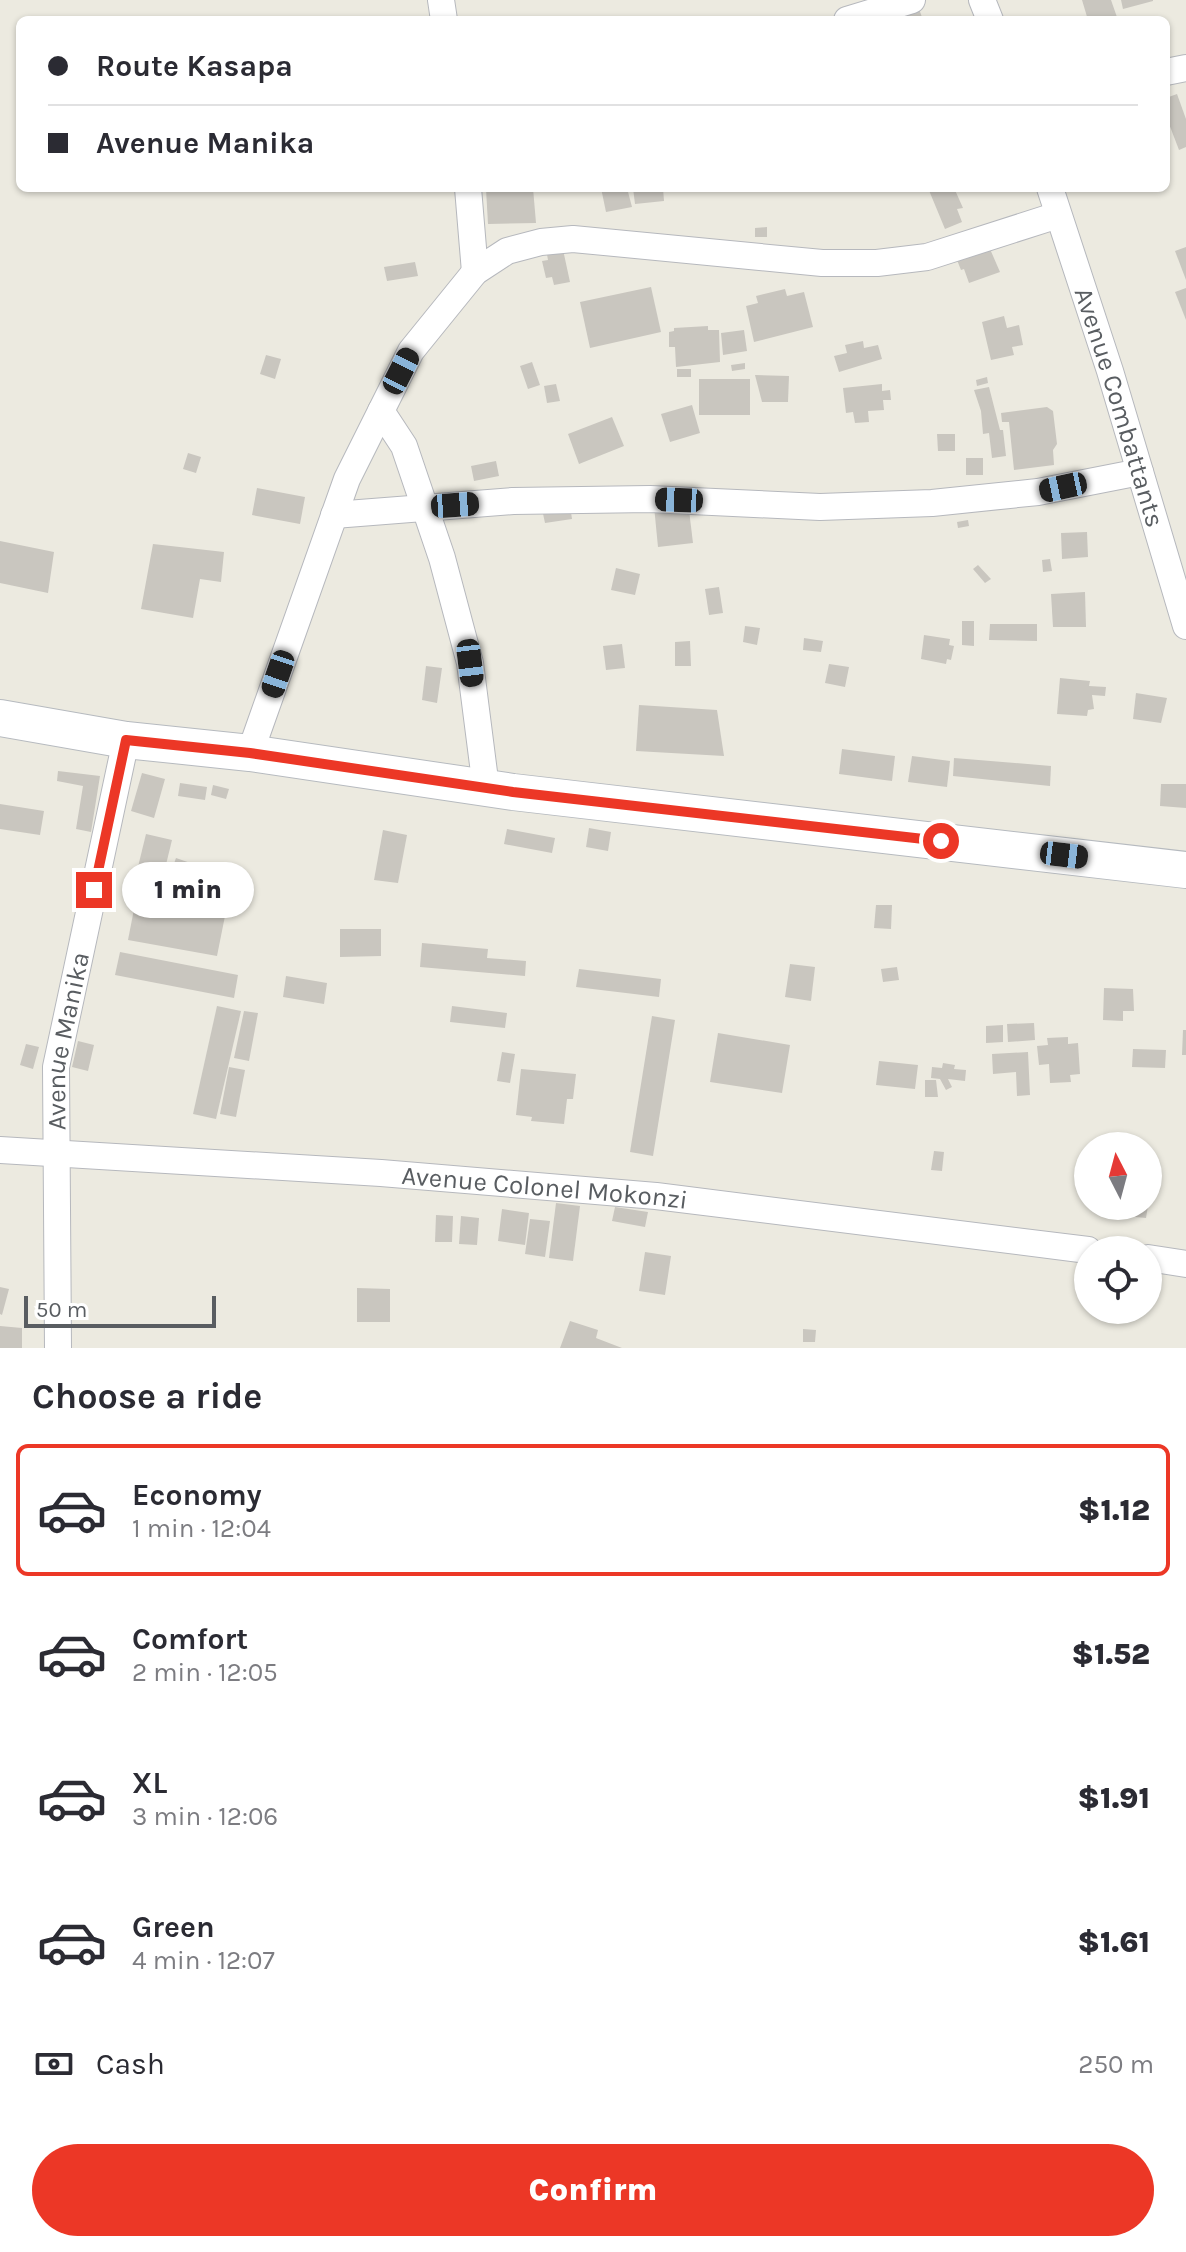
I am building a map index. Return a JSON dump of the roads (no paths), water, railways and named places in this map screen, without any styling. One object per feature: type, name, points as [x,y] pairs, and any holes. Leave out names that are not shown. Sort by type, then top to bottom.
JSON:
[{"type":"main road","points":[[0,718],[126,740],[250,753],[486,788],[1186,870]]},
{"type":"street","points":[[860,16],[912,0]]},
{"type":"street","points":[[468,192],[475,272]]},
{"type":"street","name":"Avenue Combattants","points":[[1051,192],[1186,626]]},
{"type":"street","points":[[250,753],[347,479],[411,351],[475,272],[507,251],[541,242],[573,239],[822,263],[877,263],[927,257],[1058,215]]},
{"type":"street","points":[[381,411],[404,446],[426,507],[470,663],[486,788]]},
{"type":"street","points":[[334,515],[513,501],[650,499],[820,507],[932,503],[1038,492],[1140,472]]},
{"type":"street","name":"Avenue Manika","points":[[58,1348],[56,1067],[126,740]]},
{"type":"street","name":"Avenue Colonel Mokonzi","points":[[0,1150],[381,1173],[656,1196],[1074,1248]]},
{"type":"street","points":[[1162,1260],[1186,1264]]}]
